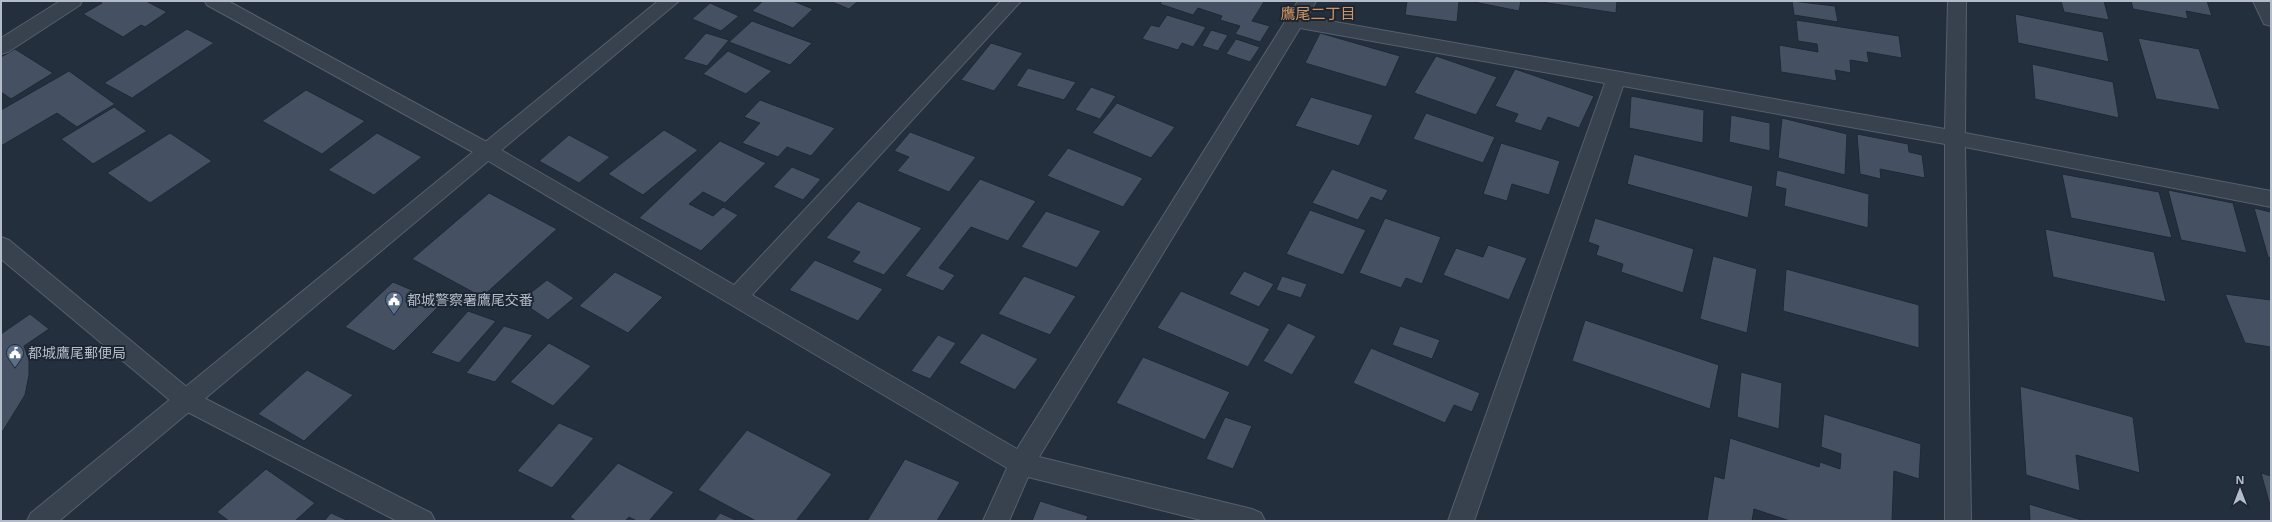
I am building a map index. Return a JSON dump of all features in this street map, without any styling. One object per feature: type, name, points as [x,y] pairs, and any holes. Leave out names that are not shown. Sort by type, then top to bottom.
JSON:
[{"type":"street","points":[[1,47],[72,1]]},
{"type":"street","points":[[214,1],[487,151],[1021,464],[1252,521]]},
{"type":"street","points":[[40,521],[670,1]]},
{"type":"street","points":[[736,298],[1012,1]]},
{"type":"street","points":[[996,521],[1021,464],[1307,1]]},
{"type":"street","points":[[1957,1],[1955,138],[1958,521]]},
{"type":"street","points":[[2262,1],[2271,20]]},
{"type":"street","points":[[1294,21],[1955,138],[2271,199]]},
{"type":"street","points":[[1461,521],[1616,78]]},
{"type":"street","points":[[1,246],[186,400],[422,521]]},
{"type":"building","points":[[98,1],[146,1],[167,12],[145,27],[141,25],[123,37],[83,14],[102,3]]},
{"type":"building","points":[[763,1],[793,1],[813,9],[793,28],[752,11]]},
{"type":"building","points":[[830,1],[858,1],[849,9]]},
{"type":"building","points":[[1162,1],[1260,1],[1264,2],[1252,21],[1270,26],[1260,42],[1235,34],[1240,26],[1220,20],[1222,16],[1198,8],[1193,15],[1160,4]]},
{"type":"building","points":[[1407,1],[1459,1],[1457,22],[1405,15]]},
{"type":"building","points":[[1469,1],[1521,1],[1519,11]]},
{"type":"building","points":[[1541,1],[1617,1],[1616,13]]},
{"type":"building","points":[[1792,1],[1835,6],[1838,22],[1794,15]]},
{"type":"building","points":[[2061,1],[2104,1],[2109,20],[2064,12]]},
{"type":"building","points":[[2131,1],[2207,1],[2212,16],[2186,11],[2188,19],[2133,9]]},
{"type":"building","points":[[710,3],[739,16],[721,31],[692,19]]},
{"type":"building","points":[[2015,14],[2103,32],[2109,62],[2018,43]]},
{"type":"building","points":[[1167,15],[1206,27],[1193,47],[1182,43],[1178,50],[1142,39],[1151,25],[1159,27]]},
{"type":"building","points":[[1796,20],[1899,36],[1902,58],[1867,52],[1869,63],[1850,60],[1851,73],[1835,70],[1837,81],[1781,72],[1779,45],[1818,52],[1817,44],[1798,41]]},
{"type":"building","points":[[752,21],[812,43],[790,65],[729,42]]},
{"type":"building","points":[[187,29],[214,43],[132,98],[104,83]]},
{"type":"building","points":[[1211,30],[1228,35],[1218,51],[1202,46]]},
{"type":"building","points":[[706,33],[729,40],[707,66],[683,59]]},
{"type":"building","points":[[1320,33],[1400,56],[1386,87],[1305,63]]},
{"type":"building","points":[[2138,38],[2199,49],[2220,110],[2156,99]]},
{"type":"building","points":[[1236,39],[1260,47],[1250,62],[1226,54]]},
{"type":"building","points":[[991,43],[1023,53],[994,91],[961,80]]},
{"type":"building","points":[[15,49],[53,73],[11,99],[1,92],[1,57]]},
{"type":"building","points":[[728,51],[772,71],[746,94],[703,74]]},
{"type":"building","points":[[1436,56],[1497,77],[1476,115],[1414,93]]},
{"type":"building","points":[[2032,64],[2113,82],[2119,118],[2035,99]]},
{"type":"building","points":[[1028,68],[1076,82],[1064,100],[1016,86]]},
{"type":"building","points":[[1515,69],[1594,96],[1579,128],[1548,117],[1541,131],[1514,122],[1518,114],[1495,106]]},
{"type":"building","points":[[69,71],[115,104],[77,127],[57,113],[1,146],[1,110]]},
{"type":"building","points":[[1091,87],[1116,96],[1100,119],[1075,110]]},
{"type":"building","points":[[306,90],[365,121],[322,154],[262,121]]},
{"type":"building","points":[[1631,96],[1704,110],[1703,143],[1629,128]]},
{"type":"building","points":[[1311,97],[1373,115],[1359,146],[1295,126]]},
{"type":"building","points":[[760,100],[835,128],[811,156],[787,147],[778,157],[742,143],[760,123],[744,117]]},
{"type":"building","points":[[1117,103],[1175,127],[1151,158],[1092,133]]},
{"type":"building","points":[[114,107],[147,131],[93,164],[61,139]]},
{"type":"building","points":[[1426,113],[1495,137],[1483,163],[1413,139]]},
{"type":"building","points":[[1731,115],[1770,123],[1770,151],[1729,142]]},
{"type":"building","points":[[1782,118],[1847,134],[1845,175],[1778,158]]},
{"type":"building","points":[[664,130],[698,150],[643,195],[608,174]]},
{"type":"building","points":[[910,132],[976,157],[949,192],[897,171],[909,157],[894,151]]},
{"type":"building","points":[[170,133],[212,161],[150,203],[107,173]]},
{"type":"building","points":[[377,133],[422,157],[374,195],[328,170]]},
{"type":"building","points":[[1857,134],[1908,144],[1909,152],[1922,155],[1925,178],[1880,169],[1881,179],[1860,174]]},
{"type":"building","points":[[569,135],[610,157],[579,183],[539,161]]},
{"type":"building","points":[[720,141],[766,163],[725,203],[703,192],[689,204],[713,216],[723,207],[738,215],[701,251],[639,218]]},
{"type":"building","points":[[1501,143],[1560,161],[1549,195],[1512,184],[1507,201],[1483,194]]},
{"type":"building","points":[[1068,148],[1143,178],[1123,207],[1047,176]]},
{"type":"building","points":[[1634,154],[1753,186],[1748,218],[1627,184]]},
{"type":"building","points":[[792,167],[821,179],[803,200],[773,187]]},
{"type":"building","points":[[1332,169],[1388,190],[1382,201],[1371,197],[1358,220],[1312,203]]},
{"type":"building","points":[[1777,170],[1869,194],[1868,228],[1784,206],[1786,189],[1775,186]]},
{"type":"building","points":[[2062,174],[2159,192],[2172,238],[2071,218]]},
{"type":"building","points":[[980,179],[1036,201],[1008,241],[971,227],[939,268],[955,275],[943,291],[905,276]]},
{"type":"building","points":[[2168,190],[2233,203],[2247,253],[2181,240]]},
{"type":"building","points":[[489,193],[557,229],[482,297],[412,259]]},
{"type":"building","points":[[858,201],[922,228],[884,275],[852,262],[860,252],[826,238]]},
{"type":"building","points":[[2254,208],[2271,212],[2271,258],[2268,257]]},
{"type":"building","points":[[1310,210],[1366,230],[1343,275],[1286,254]]},
{"type":"building","points":[[1046,211],[1101,231],[1077,268],[1021,247]]},
{"type":"building","points":[[1385,218],[1441,237],[1422,284],[1406,278],[1401,288],[1359,273]]},
{"type":"building","points":[[1595,218],[1694,249],[1683,293],[1621,272],[1623,264],[1596,255],[1599,246],[1588,242]]},
{"type":"building","points":[[2045,229],[2154,252],[2166,302],[2053,277]]},
{"type":"building","points":[[1488,245],[1527,258],[1509,300],[1443,275],[1456,248],[1483,257]]},
{"type":"building","points":[[1713,256],[1757,269],[1747,333],[1700,319]]},
{"type":"building","points":[[815,260],[883,289],[858,321],[789,290]]},
{"type":"building","points":[[1786,269],[1919,305],[1919,348],[1783,311]]},
{"type":"building","points":[[1244,271],[1274,284],[1259,307],[1229,294]]},
{"type":"building","points":[[615,272],[663,297],[628,333],[579,306]]},
{"type":"building","points":[[1024,276],[1076,296],[1050,335],[998,314]]},
{"type":"building","points":[[1282,276],[1307,284],[1301,298],[1276,290]]},
{"type":"building","points":[[547,280],[574,298],[548,320],[520,301]]},
{"type":"building","points":[[393,282],[442,303],[394,351],[345,327]]},
{"type":"building","points":[[1181,291],[1270,329],[1248,367],[1157,328]]},
{"type":"building","points":[[2225,294],[2271,300],[2271,347],[2245,343]]},
{"type":"building","points":[[468,311],[496,321],[459,363],[431,353]]},
{"type":"building","name":"都城鷹尾郵便局","points":[[30,314],[49,329],[24,346],[29,360],[29,375],[25,395],[1,434],[1,334]]},
{"type":"building","points":[[1585,320],[1719,365],[1710,409],[1572,361]]},
{"type":"building","points":[[1288,323],[1316,336],[1292,375],[1263,361]]},
{"type":"building","points":[[504,326],[533,335],[495,382],[466,373]]},
{"type":"building","points":[[1400,326],[1440,340],[1432,359],[1392,345]]},
{"type":"building","points":[[982,333],[1038,359],[1015,390],[959,363]]},
{"type":"building","points":[[938,335],[956,343],[930,379],[911,371]]},
{"type":"building","points":[[549,343],[591,366],[553,406],[510,382]]},
{"type":"building","points":[[1371,348],[1480,393],[1472,412],[1454,405],[1445,423],[1353,383]]},
{"type":"building","points":[[1143,357],[1230,392],[1205,440],[1116,403]]},
{"type":"building","points":[[307,370],[353,395],[304,441],[258,414]]},
{"type":"building","points":[[1741,372],[1782,383],[1779,429],[1737,417]]},
{"type":"building","points":[[2020,386],[2133,417],[2140,473],[2076,455],[2080,491],[2026,475]]},
{"type":"building","points":[[1824,414],[1921,444],[1919,479],[1894,471],[1892,521],[1790,521],[1754,509],[1752,521],[1707,521],[1714,476],[1724,479],[1730,438],[1819,467],[1820,462],[1840,469],[1841,454],[1821,447]]},
{"type":"building","points":[[1225,417],[1252,426],[1233,469],[1206,459]]},
{"type":"building","points":[[559,423],[594,438],[552,488],[517,471]]},
{"type":"building","points":[[747,430],[832,474],[796,521],[756,521],[698,490]]},
{"type":"building","points":[[905,459],[960,482],[937,521],[867,521]]},
{"type":"building","points":[[618,463],[674,492],[649,521],[637,521],[629,517],[625,521],[576,521],[570,517]]},
{"type":"building","points":[[266,469],[315,503],[295,521],[229,521],[217,512]]},
{"type":"building","points":[[2261,473],[2271,476],[2271,509]]},
{"type":"building","points":[[1040,501],[1088,516],[1086,521],[1032,521]]},
{"type":"building","points":[[2029,504],[2085,521],[2030,521]]},
{"type":"building","points":[[331,513],[349,521],[324,521]]},
{"type":"building","points":[[720,513],[738,521],[714,521]]},
{"type":"place","name":"都城警察署鷹尾交番","points":[[394,315]]},
{"type":"place","name":"都城鷹尾郵便局","points":[[15,368]]},
{"type":"district","name":"鷹尾二丁目","points":[[1318,14]]}]
